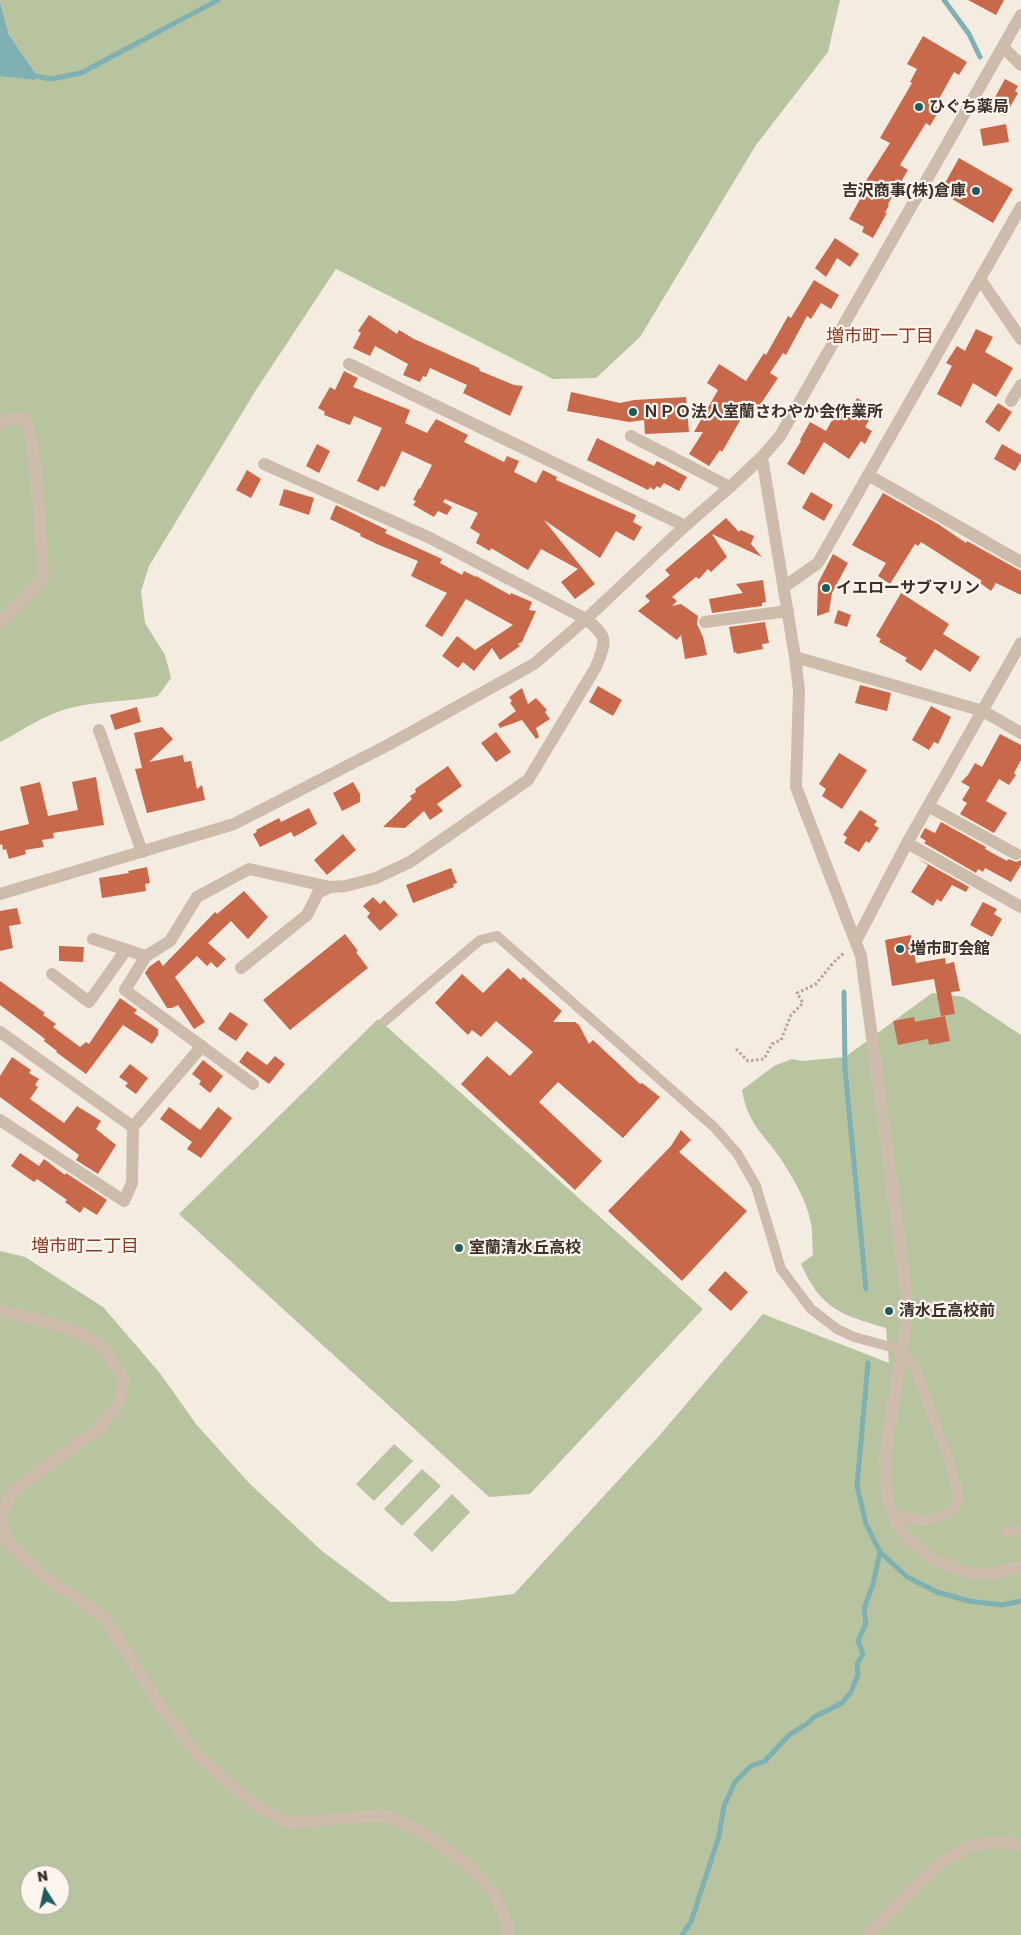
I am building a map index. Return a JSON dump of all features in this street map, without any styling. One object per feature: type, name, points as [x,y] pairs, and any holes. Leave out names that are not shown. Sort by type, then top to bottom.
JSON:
[{"type":"street","points":[[0,894],[234,824],[388,745],[534,664],[586,619],[685,526],[730,488],[762,458],[780,436],[1021,16]]},
{"type":"street","points":[[1004,48],[1021,65]]},
{"type":"street","points":[[784,588],[818,563],[1021,207]]},
{"type":"street","points":[[980,279],[1021,339]]},
{"type":"street","points":[[349,364],[685,526]]},
{"type":"street","points":[[1011,401],[1021,385]]},
{"type":"street","points":[[0,424],[5,420],[25,418],[30,434],[34,454],[42,539],[43,579],[0,623]]},
{"type":"street","points":[[631,436],[730,488]]},
{"type":"street","points":[[762,458],[795,657],[798,690],[796,786],[861,956],[906,1290],[907,1318],[885,1456],[886,1499],[898,1526],[911,1542],[932,1559],[967,1573],[992,1574],[1021,1567]]},
{"type":"street","points":[[253,1084],[125,990],[146,956],[170,941],[197,897],[249,870],[330,887],[346,886],[376,878],[410,862],[528,780],[596,667],[603,648],[604,636],[600,630],[586,619],[430,538],[264,464]]},
{"type":"street","points":[[868,475],[1021,562]]},
{"type":"street","points":[[705,622],[788,611]]},
{"type":"street","points":[[856,941],[907,843],[1021,644]]},
{"type":"street","points":[[795,657],[982,711],[1021,733]]},
{"type":"street","points":[[99,730],[142,852]]},
{"type":"street","points":[[928,806],[1016,854]]},
{"type":"street","points":[[907,843],[1021,907]]},
{"type":"street","points":[[241,968],[307,915],[318,893],[330,887]]},
{"type":"street","points":[[93,939],[146,956]]},
{"type":"street","points":[[52,974],[89,1002],[126,950]]},
{"type":"street","points":[[0,1032],[133,1127]]},
{"type":"street","points":[[0,1120],[124,1201],[132,1184],[133,1127],[202,1046]]},
{"type":"street","points":[[0,1311],[54,1324],[80,1333],[104,1348],[123,1379],[120,1401],[99,1429],[9,1496],[1,1520],[6,1540],[42,1575],[104,1617],[159,1704],[198,1756],[252,1803],[287,1823],[386,1816],[407,1824],[440,1844],[474,1872],[495,1895],[506,1923],[508,1935]]},
{"type":"street","points":[[868,1935],[923,1879],[944,1861],[970,1846],[1000,1842],[1021,1845]]},
{"type":"lane","points":[[385,1021],[480,940],[497,936],[714,1127],[737,1153],[756,1186],[781,1269],[810,1309],[837,1329],[854,1337],[902,1350],[915,1368],[948,1457],[958,1498],[955,1509],[941,1517],[926,1522],[892,1513]]},
{"type":"lane","points":[[1006,1533],[1021,1530]]},
{"type":"path","points":[[736,1048],[748,1061],[764,1059],[772,1044],[781,1040],[791,1015],[803,1003],[797,993],[816,984],[833,963],[856,941]]},
{"type":"green space","points":[[0,0],[840,0],[828,52],[756,145],[640,337],[596,378],[553,379],[336,269],[256,390],[149,566],[141,591],[145,623],[165,655],[171,678],[158,696],[67,709],[41,719],[0,742],[0,76],[36,74],[9,35]]},
{"type":"green space","points":[[932,993],[964,997],[1021,1035],[1021,1935],[0,1935],[0,1251],[25,1257],[103,1307],[159,1372],[196,1424],[249,1483],[322,1551],[390,1602],[454,1601],[514,1594],[658,1437],[763,1314],[889,1363],[886,1328],[857,1319],[834,1308],[816,1291],[809,1279],[801,1264],[813,1255],[812,1228],[807,1209],[788,1171],[778,1154],[753,1122],[745,1103],[742,1090],[774,1066],[792,1059],[802,1061],[845,1057]]},
{"type":"green space","points":[[378,1019],[703,1309],[530,1494],[489,1497],[179,1214]]},
{"type":"green space","points":[[394,1444],[413,1461],[374,1501],[356,1484]]},
{"type":"green space","points":[[422,1469],[441,1486],[402,1526],[384,1509]]},
{"type":"green space","points":[[452,1494],[470,1512],[432,1552],[413,1534]]},
{"type":"water","points":[[0,1],[9,35],[36,74],[35,80],[0,76]]},
{"type":"building","points":[[968,0],[1004,0],[996,15]]},
{"type":"building","points":[[923,36],[967,62],[959,75],[954,72],[935,106],[940,109],[930,126],[926,123],[900,165],[908,170],[888,204],[885,213],[887,213],[873,238],[862,232],[864,227],[849,219],[864,192],[860,190],[890,143],[880,138],[912,83],[910,82],[917,69],[907,64]]},
{"type":"building","points":[[1005,79],[1018,86],[1015,91],[1018,93],[1005,116],[989,108]]},
{"type":"building","points":[[1006,124],[1009,142],[983,146],[980,129]]},
{"type":"building","name":"吉沢商事(株)倉庫","points":[[959,158],[1013,189],[993,223],[940,192]]},
{"type":"building","points":[[835,238],[859,254],[850,267],[837,258],[826,277],[815,268]]},
{"type":"building","points":[[814,280],[839,295],[831,309],[821,303],[811,319],[807,316],[786,355],[783,353],[770,373],[778,378],[756,411],[747,420],[742,417],[722,452],[720,450],[709,466],[689,454],[703,432],[694,432],[718,390],[707,383],[719,364],[746,381],[764,353],[766,355],[788,316],[791,318]]},
{"type":"building","points":[[369,315],[397,334],[399,330],[414,339],[479,368],[480,371],[514,385],[523,386],[510,416],[463,393],[467,385],[430,368],[426,377],[423,376],[420,382],[403,375],[408,364],[375,346],[370,356],[353,348],[361,333],[358,331]]},
{"type":"building","points":[[976,329],[993,337],[985,352],[1013,368],[996,397],[973,383],[961,407],[937,394],[952,366],[946,363],[957,346],[965,351]]},
{"type":"building","points":[[344,371],[358,378],[353,387],[410,410],[405,423],[427,433],[436,419],[468,435],[464,442],[504,462],[507,456],[519,461],[514,472],[536,483],[543,470],[557,477],[556,480],[636,515],[633,522],[642,527],[634,541],[616,531],[600,558],[544,520],[595,584],[575,599],[561,582],[578,569],[541,549],[528,570],[491,548],[490,551],[476,543],[480,534],[470,528],[478,513],[445,499],[443,502],[452,507],[447,515],[438,511],[434,517],[413,505],[416,501],[413,500],[432,465],[402,451],[385,487],[381,486],[378,491],[357,481],[382,428],[354,416],[350,425],[324,415],[325,412],[318,408],[330,387],[335,390]]},
{"type":"building","name":"ＮＰＯ法人室蘭さわやか会作業所","points":[[571,392],[620,403],[634,400],[686,397],[689,432],[645,434],[644,420],[629,422],[567,411]]},
{"type":"building","points":[[857,398],[876,409],[865,427],[872,431],[865,444],[861,441],[849,459],[824,442],[804,475],[787,464],[810,422],[826,431],[837,411],[847,416]]},
{"type":"building","points":[[998,403],[1012,412],[999,432],[985,422]]},
{"type":"building","points":[[597,438],[654,466],[657,461],[687,477],[679,491],[664,483],[660,488],[657,486],[654,490],[650,487],[648,490],[587,460]]},
{"type":"building","points":[[317,444],[330,451],[319,473],[306,466]]},
{"type":"building","points":[[1002,444],[1021,455],[1021,461],[1015,471],[994,459]]},
{"type":"building","points":[[247,470],[261,479],[251,498],[236,490]]},
{"type":"building","points":[[284,489],[314,498],[309,515],[279,505]]},
{"type":"building","points":[[811,492],[833,505],[824,521],[802,508]]},
{"type":"building","points":[[883,493],[938,524],[966,543],[967,541],[1021,571],[1021,595],[996,583],[991,591],[980,583],[982,581],[921,542],[918,546],[915,544],[890,584],[878,576],[886,563],[852,545]]},
{"type":"building","points":[[336,505],[387,530],[385,533],[442,559],[440,563],[462,575],[464,571],[510,595],[511,593],[532,602],[529,610],[536,611],[522,642],[518,644],[520,646],[500,660],[492,648],[474,671],[463,662],[458,668],[442,656],[457,636],[475,650],[513,625],[466,599],[442,637],[425,626],[447,593],[411,576],[418,561],[360,536],[361,534],[330,519]]},
{"type":"building","points":[[726,518],[739,532],[741,530],[754,536],[751,544],[762,557],[712,534],[727,557],[711,572],[708,569],[699,579],[696,577],[672,597],[677,601],[672,606],[681,604],[698,616],[697,624],[703,637],[707,655],[685,659],[681,635],[677,640],[638,611],[650,601],[645,596],[670,575],[665,570]]},
{"type":"building","name":"イエローサブマリン","points":[[833,554],[848,563],[832,593],[829,612],[817,616],[818,583]]},
{"type":"building","points":[[763,580],[766,602],[762,603],[762,606],[712,613],[709,599],[743,593],[736,584]]},
{"type":"building","points":[[901,593],[949,624],[943,634],[980,657],[970,672],[935,649],[921,671],[905,661],[907,658],[879,642],[881,639],[876,636]]},
{"type":"building","points":[[838,610],[851,615],[847,627],[834,623]]},
{"type":"building","points":[[765,622],[769,643],[762,644],[763,649],[734,653],[729,627]]},
{"type":"building","points":[[860,685],[891,693],[887,711],[855,703]]},
{"type":"building","points":[[598,686],[622,700],[613,716],[589,702]]},
{"type":"building","points":[[522,688],[528,704],[536,698],[547,710],[545,712],[550,719],[536,728],[539,737],[536,739],[522,720],[500,728],[498,724],[516,711],[510,703],[512,701],[509,697]]},
{"type":"building","points":[[931,706],[951,717],[938,744],[934,742],[929,750],[912,740]]},
{"type":"building","points":[[137,707],[141,722],[115,730],[110,715]]},
{"type":"building","points":[[162,727],[173,739],[149,762],[183,755],[184,762],[191,761],[197,789],[202,785],[205,800],[147,813],[135,769],[142,768],[134,733]]},
{"type":"building","points":[[496,732],[511,752],[496,762],[481,743]]},
{"type":"building","points":[[1000,734],[1021,745],[1021,760],[1014,773],[1016,775],[1009,785],[999,779],[986,801],[1007,813],[994,833],[960,814],[967,803],[962,800],[970,787],[961,782],[975,763],[982,767]]},
{"type":"building","points":[[839,753],[867,770],[842,809],[822,796],[826,789],[819,784]]},
{"type":"building","points":[[448,766],[462,786],[437,804],[443,811],[430,820],[424,811],[405,828],[383,827],[412,799],[410,796],[416,792],[415,789]]},
{"type":"building","points":[[96,777],[104,825],[53,833],[54,838],[42,840],[44,847],[25,850],[26,854],[9,859],[6,849],[3,850],[2,844],[0,845],[0,831],[29,824],[20,787],[40,782],[48,816],[78,810],[72,782]]},
{"type":"building","points":[[353,782],[360,794],[360,802],[342,811],[333,793]]},
{"type":"building","points":[[309,808],[317,824],[294,837],[291,832],[260,847],[253,834],[257,832],[256,830],[279,818],[281,822]]},
{"type":"building","points":[[860,810],[877,821],[874,825],[879,828],[869,843],[866,841],[859,852],[844,843],[847,837],[843,835]]},
{"type":"building","points":[[941,822],[1007,861],[1008,859],[1016,862],[1021,860],[1021,865],[1011,882],[985,868],[983,872],[978,869],[976,873],[924,843],[926,841],[920,837],[925,828],[935,833]]},
{"type":"building","points":[[343,834],[356,850],[327,875],[314,860]]},
{"type":"building","points":[[917,858],[969,887],[966,892],[952,885],[941,902],[937,899],[933,906],[911,892],[928,865]]},
{"type":"building","points":[[147,867],[150,883],[145,884],[146,891],[102,898],[99,878],[129,873],[128,871]]},
{"type":"building","points":[[451,868],[457,883],[453,884],[454,887],[413,903],[406,885]]},
{"type":"building","points":[[244,891],[268,917],[248,939],[231,921],[208,943],[226,959],[217,968],[211,962],[207,966],[197,956],[175,977],[205,1022],[194,1029],[178,1005],[167,1008],[145,973],[149,967],[159,960],[163,966],[215,912],[217,914]]},
{"type":"building","points":[[373,897],[380,904],[384,900],[398,915],[380,931],[367,917],[370,913],[363,906]]},
{"type":"building","points":[[983,902],[997,909],[994,914],[1002,919],[992,937],[970,925]]},
{"type":"building","points":[[17,908],[21,924],[9,926],[13,948],[0,951],[0,911]]},
{"type":"building","points":[[345,934],[368,968],[290,1030],[263,1000]]},
{"type":"building","points":[[911,935],[916,963],[945,958],[946,964],[954,962],[960,991],[951,992],[955,1014],[941,1016],[934,979],[892,986],[885,940]]},
{"type":"building","points":[[59,946],[84,947],[83,962],[59,961]]},
{"type":"building","points":[[508,968],[521,980],[523,977],[562,1011],[553,1022],[575,1022],[579,1025],[589,1044],[593,1040],[640,1084],[642,1083],[660,1097],[623,1138],[558,1082],[539,1102],[602,1161],[575,1190],[461,1084],[487,1056],[510,1076],[533,1052],[496,1021],[481,1037],[472,1030],[468,1035],[435,1003],[462,974],[483,993]]},
{"type":"building","points":[[0,981],[45,1013],[43,1015],[56,1024],[53,1027],[80,1047],[86,1042],[89,1044],[120,998],[137,1010],[134,1013],[158,1029],[158,1035],[152,1044],[123,1025],[86,1074],[56,1052],[44,1041],[45,1039],[0,1005]]},
{"type":"building","points":[[230,1012],[248,1024],[236,1041],[218,1029]]},
{"type":"building","points":[[945,1016],[950,1041],[929,1045],[928,1039],[898,1045],[893,1021],[914,1017],[915,1022]]},
{"type":"building","points":[[247,1051],[267,1065],[275,1056],[285,1064],[269,1084],[239,1062]]},
{"type":"building","points":[[12,1057],[31,1070],[29,1073],[39,1079],[35,1085],[38,1087],[30,1099],[64,1123],[77,1106],[101,1121],[96,1129],[116,1145],[98,1174],[76,1160],[79,1155],[0,1097],[0,1076]]},
{"type":"building","points":[[203,1060],[223,1076],[210,1093],[199,1084],[201,1081],[192,1074]]},
{"type":"building","points":[[130,1064],[148,1078],[136,1094],[125,1086],[128,1083],[119,1077]]},
{"type":"building","points":[[169,1107],[200,1130],[218,1107],[232,1118],[201,1158],[187,1149],[192,1142],[160,1119]]},
{"type":"building","points":[[681,1130],[691,1140],[679,1152],[747,1211],[682,1281],[608,1211],[671,1146]]},
{"type":"building","points":[[20,1153],[39,1166],[44,1159],[65,1175],[66,1173],[107,1200],[97,1215],[84,1207],[80,1213],[65,1202],[67,1200],[37,1179],[34,1182],[11,1166]]},
{"type":"building","points":[[725,1271],[748,1292],[731,1311],[708,1290]]},
{"type":"waterway","points":[[35,76],[51,79],[81,73],[218,0]]},
{"type":"waterway","points":[[944,0],[969,34],[980,57]]},
{"type":"waterway","points":[[844,992],[845,1069],[866,1289]]},
{"type":"waterway","points":[[868,1363],[857,1486],[866,1524],[880,1552],[907,1577],[937,1592],[969,1601],[1002,1605],[1021,1601]]},
{"type":"waterway","points":[[682,1935],[691,1922],[719,1836],[724,1806],[735,1782],[751,1766],[765,1761],[789,1735],[814,1717],[842,1703],[851,1692],[858,1674],[857,1664],[863,1654],[858,1641],[866,1623],[864,1609],[873,1584],[880,1552]]},
{"type":"place","name":"ひぐち薬局","points":[[919,107]]},
{"type":"place","name":"吉沢商事(株)倉庫","points":[[976,191]]},
{"type":"place","name":"ＮＰＯ法人室蘭さわやか会作業所","points":[[633,412]]},
{"type":"place","name":"イエローサブマリン","points":[[826,588]]},
{"type":"place","name":"増市町会館","points":[[900,949]]},
{"type":"place","name":"室蘭清水丘高校","points":[[459,1248]]},
{"type":"place","name":"清水丘高校前","points":[[889,1311]]},
{"type":"district","name":"増市町一丁目","points":[[880,336]]},
{"type":"district","name":"増市町二丁目","points":[[85,1246]]}]
